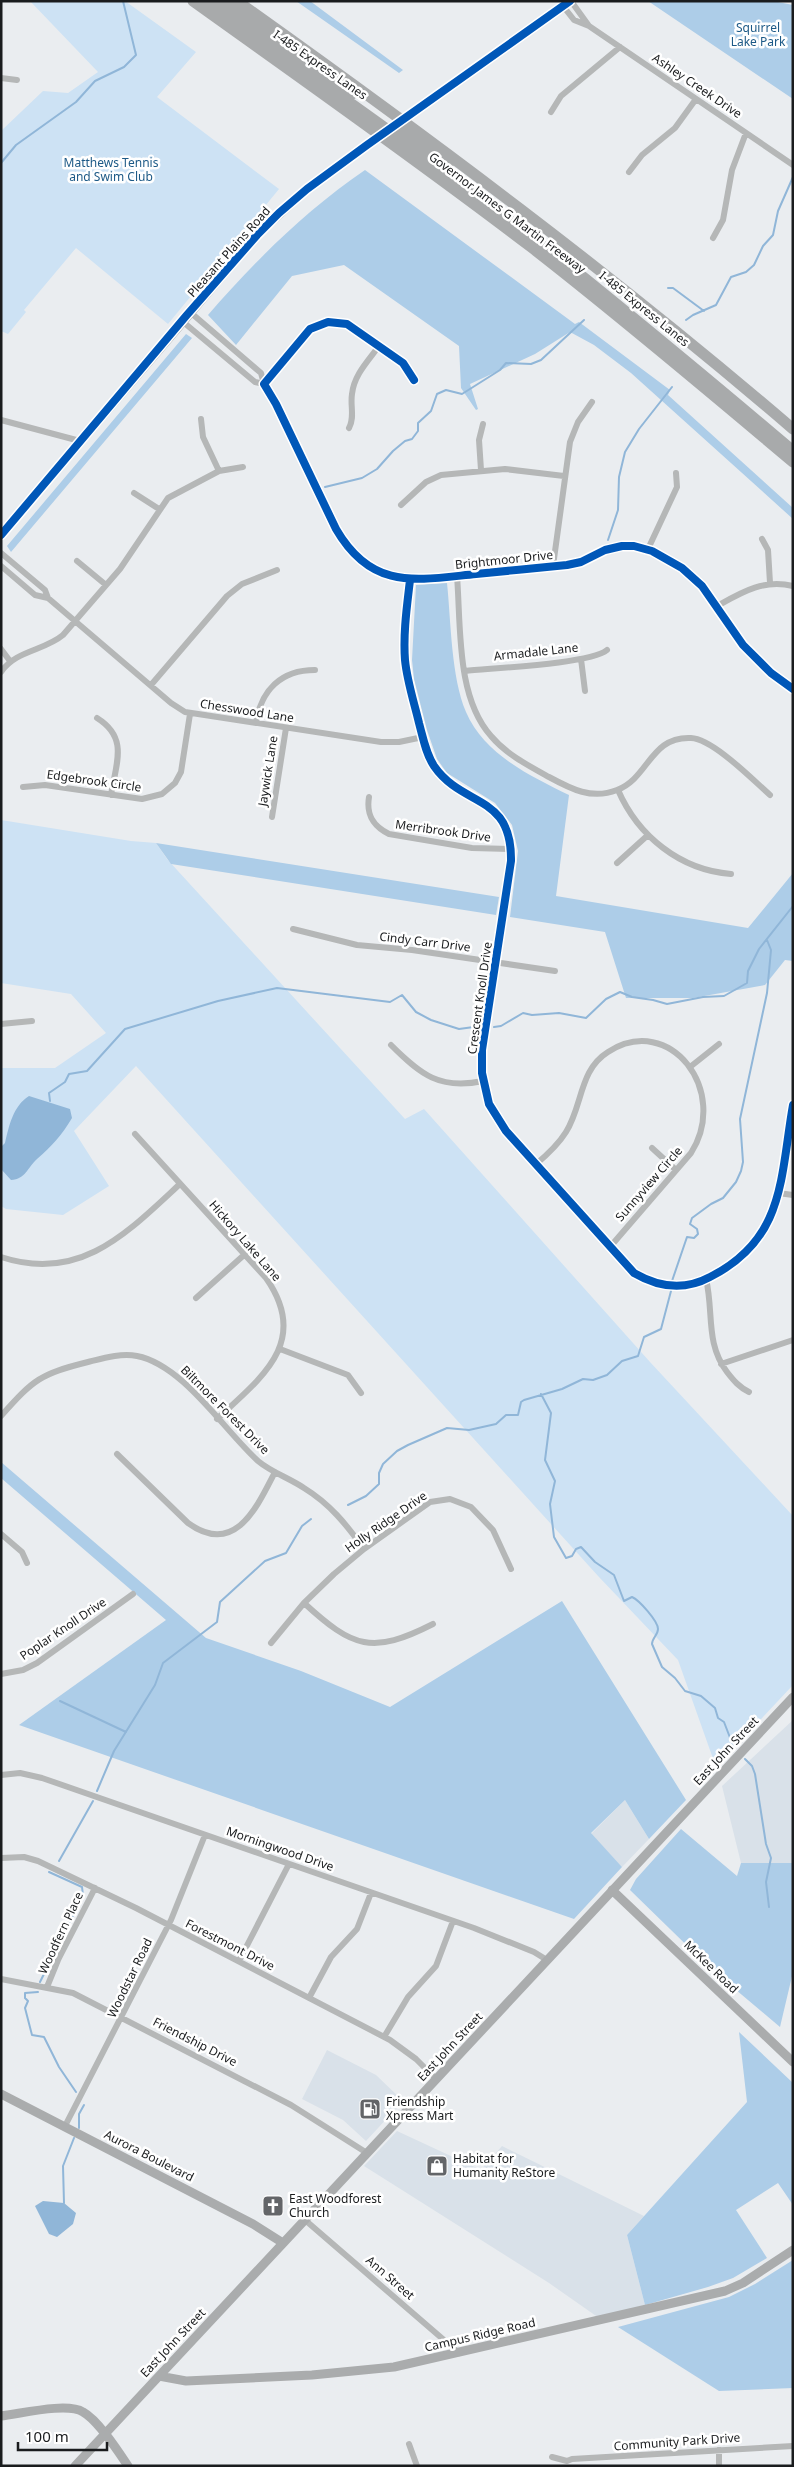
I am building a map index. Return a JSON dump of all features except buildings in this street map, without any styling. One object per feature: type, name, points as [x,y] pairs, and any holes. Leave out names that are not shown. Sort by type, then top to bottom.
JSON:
[{"type":"highway","name":"Governor James G Martin Freeway","points":[[193,1],[410,157],[576,283],[697,380],[793,462]]},
{"type":"highway","name":"I-485 Express Lanes","points":[[206,1],[349,102],[586,279],[793,451]]},
{"type":"highway","name":"I-485 Express Lanes","points":[[221,1],[417,142],[590,273],[793,442]]},
{"type":"highway","name":"Governor James G Martin Freeway","points":[[237,1],[437,145],[545,226],[793,429]]},
{"type":"highway","points":[[349,102],[410,157]]},
{"type":"street","name":"Ashley Creek Drive","points":[[568,3],[574,20],[589,26],[793,165]]},
{"type":"street","name":"Pleasant Plains Road","points":[[1,535],[182,321],[257,235],[279,213],[307,189],[367,145],[568,3]]},
{"type":"street","points":[[551,112],[561,96],[620,47]]},
{"type":"street","points":[[1,78],[17,80]]},
{"type":"street","points":[[629,172],[642,155],[675,128],[696,99]]},
{"type":"street","points":[[713,238],[724,220],[732,170],[746,133]]},
{"type":"street","name":"Brightmoor Drive","points":[[190,312],[261,373],[264,384],[346,544],[372,568],[388,575],[410,580],[581,562],[616,547],[634,546],[648,549],[688,574],[706,591],[748,650],[771,673],[793,689]]},
{"type":"street","points":[[182,321],[255,382],[264,384],[282,364],[304,334],[321,324],[336,322],[347,324],[403,363],[414,380]]},
{"type":"street","points":[[348,428],[352,417],[351,395],[354,384],[379,346]]},
{"type":"street","points":[[553,566],[564,476],[573,433],[592,402]]},
{"type":"street","points":[[201,418],[203,437],[219,471]]},
{"type":"street","points":[[1,420],[80,441]]},
{"type":"street","points":[[481,470],[479,440],[483,424]]},
{"type":"street","points":[[1,672],[10,661],[55,640],[75,621],[106,586],[128,557],[159,509],[172,495],[219,471],[243,467]]},
{"type":"street","points":[[401,505],[419,488],[436,476],[481,470],[516,470],[564,476]]},
{"type":"street","points":[[648,549],[677,487],[676,473]]},
{"type":"street","points":[[134,493],[159,509]]},
{"type":"street","points":[[762,539],[768,550],[770,583]]},
{"type":"street","name":"Chesswood Lane","points":[[1,553],[45,590],[48,598]]},
{"type":"street","points":[[77,560],[106,586]]},
{"type":"street","name":"Chesswood Lane","points":[[1,566],[35,595],[48,598],[178,708],[190,714],[381,742],[399,742],[423,737]]},
{"type":"street","points":[[151,685],[227,596],[242,584],[277,570]]},
{"type":"street","points":[[457,576],[468,691],[478,718],[490,736],[505,750],[539,772],[583,793],[603,794],[618,790],[637,777],[663,746],[675,740],[693,738],[707,743],[770,795]]},
{"type":"street","name":"Crescent Knoll Drive","points":[[410,580],[404,638],[405,662],[423,737],[431,760],[444,778],[483,802],[501,819],[508,834],[511,849],[482,1050],[483,1081],[489,1104],[498,1120],[535,1165],[634,1273],[653,1283],[676,1286],[706,1279],[730,1266],[756,1243],[768,1225],[778,1193],[793,1105]]},
{"type":"street","points":[[717,606],[749,589],[770,583],[793,586]]},
{"type":"street","points":[[1,649],[10,661]]},
{"type":"street","name":"Armadale Lane","points":[[465,671],[595,657],[608,650]]},
{"type":"street","points":[[581,659],[584,691]]},
{"type":"street","points":[[256,723],[264,698],[280,679],[294,671],[315,670]]},
{"type":"street","name":"Edgebrook Circle","points":[[23,787],[45,785],[146,799],[162,794],[175,783],[182,767],[190,714]]},
{"type":"street","points":[[97,718],[112,730],[117,743],[110,795]]},
{"type":"street","name":"Jaywick Lane","points":[[272,817],[286,728]]},
{"type":"street","points":[[618,790],[628,810],[648,835],[663,848],[684,861],[712,872],[731,874]]},
{"type":"street","name":"Merribrook Drive","points":[[369,797],[367,806],[370,817],[377,828],[388,834],[472,848],[511,849]]},
{"type":"street","points":[[617,863],[648,835]]},
{"type":"street","name":"Cindy Carr Drive","points":[[293,929],[357,945],[412,950],[555,971]]},
{"type":"street","points":[[1,1024],[32,1021]]},
{"type":"street","name":"Sunnyview Circle","points":[[535,1165],[547,1156],[567,1131],[588,1073],[597,1060],[608,1052],[632,1043],[653,1044],[672,1052],[690,1067],[703,1094],[704,1123],[696,1146],[610,1247]]},
{"type":"street","points":[[690,1067],[719,1044]]},
{"type":"street","points":[[392,1045],[413,1066],[438,1081],[461,1084],[483,1081]]},
{"type":"street","name":"Hickory Lake Lane","points":[[135,1134],[244,1254],[270,1285],[280,1304],[284,1329],[280,1349],[262,1377],[216,1419]]},
{"type":"street","points":[[652,1148],[676,1170]]},
{"type":"street","points":[[1,1257],[20,1262],[45,1264],[77,1259],[96,1252],[130,1230],[180,1184]]},
{"type":"street","points":[[778,1193],[793,1195]]},
{"type":"street","points":[[196,1298],[244,1254]]},
{"type":"street","points":[[706,1279],[709,1293],[710,1332],[714,1349],[721,1364],[736,1384],[749,1392]]},
{"type":"street","points":[[721,1364],[793,1340]]},
{"type":"street","points":[[280,1349],[348,1375],[361,1393]]},
{"type":"street","name":"Biltmore Forest Drive","points":[[1,1416],[24,1390],[48,1373],[105,1358],[127,1356],[136,1356],[164,1366],[185,1384],[216,1419],[260,1462],[304,1488],[331,1507],[364,1549]]},
{"type":"street","points":[[117,1454],[188,1523],[198,1530],[209,1534],[229,1532],[248,1520],[275,1472]]},
{"type":"street","name":"Holly Ridge Drive","points":[[271,1643],[304,1603],[364,1549],[430,1502],[450,1499],[471,1507],[488,1523],[501,1544],[511,1569]]},
{"type":"street","points":[[1,1534],[22,1552],[27,1563]]},
{"type":"street","name":"Poplar Knoll Drive","points":[[1,1674],[23,1670],[37,1663],[133,1594]]},
{"type":"street","points":[[304,1603],[344,1636],[364,1642],[384,1643],[403,1639],[433,1624]]},
{"type":"street","name":"East John Street","points":[[75,2466],[793,1697]]},
{"type":"street","name":"Morningwood Drive","points":[[1,1775],[20,1773],[42,1778],[510,1941],[547,1960]]},
{"type":"street","name":"Woodstar Road","points":[[65,2126],[123,2018],[169,1926],[205,1836]]},
{"type":"street","name":"Forestmont Drive","points":[[1,1858],[14,1856],[31,1858],[95,1888],[384,2037],[416,2059],[436,2079]]},
{"type":"street","points":[[238,1961],[288,1864]]},
{"type":"street","name":"Woodfern Place","points":[[47,1987],[58,1960],[95,1888]]},
{"type":"street","name":"McKee Road","points":[[612,1890],[793,2062]]},
{"type":"street","points":[[309,1998],[331,1957],[357,1929],[371,1892]]},
{"type":"street","points":[[384,2037],[408,1997],[436,1966],[453,1921]]},
{"type":"street","name":"Friendship Drive","points":[[1,1979],[73,1993],[291,2105],[367,2153]]},
{"type":"street","name":"Aurora Boulevard","points":[[1,2094],[253,2224],[283,2243]]},
{"type":"street","name":"Ann Street","points":[[305,2220],[459,2353]]},
{"type":"street","name":"Campus Ridge Road","points":[[159,2376],[186,2381],[358,2372],[394,2367],[725,2291],[750,2279],[793,2250]]},
{"type":"street","points":[[1,2416],[74,2408],[83,2411],[92,2419],[128,2466]]},
{"type":"street","points":[[409,2444],[417,2466]]},
{"type":"street","name":"Community Park Drive","points":[[567,2463],[572,2459],[793,2446]]},
{"type":"street","points":[[719,2450],[719,2466]]},
{"type":"street","points":[[552,2457],[567,2463]]},
{"type":"shaded area","points":[[29,1096],[70,1109],[72,1118],[56,1140],[23,1175],[20,1178],[11,1180],[1,1169],[1,1147],[5,1143],[15,1111]]},
{"type":"shaded area","points":[[793,1720],[793,1863],[741,1863],[722,1786]]},
{"type":"shaded area","points":[[625,1800],[649,1839],[622,1867],[591,1834]]},
{"type":"shaded area","points":[[327,2050],[376,2075],[403,2101],[366,2141],[343,2120],[302,2099]]},
{"type":"shaded area","points":[[397,2131],[481,2170],[502,2146],[644,2216],[627,2235],[645,2305],[599,2318],[549,2283],[364,2166]]},
{"type":"shaded area","points":[[43,2201],[64,2203],[76,2213],[73,2224],[57,2237],[49,2234],[35,2206]]},
{"type":"green space","name":"Matthews Tennis and Swim Club","points":[[30,1],[125,1],[196,52],[157,97],[279,189],[168,324],[76,248],[24,310],[26,312],[8,334],[1,331],[1,131],[43,91],[68,93],[98,72]]},
{"type":"green space","points":[[296,1],[310,1],[403,70],[399,73]]},
{"type":"green space","name":"Squirrel Lake Park","points":[[648,1],[773,1],[793,5],[793,99]]},
{"type":"green space","points":[[365,170],[575,324],[579,322],[670,390],[668,395],[793,508],[793,519],[631,373],[594,345],[570,332],[535,354],[470,384],[478,409],[476,410],[461,388],[459,346],[344,265],[292,276],[236,345],[208,315],[244,275],[301,220]]},
{"type":"green space","points":[[186,334],[192,338],[11,552],[7,546]]},
{"type":"green space","points":[[447,583],[452,649],[457,682],[466,712],[474,727],[496,752],[539,780],[569,795],[556,896],[748,928],[793,873],[793,961],[785,960],[765,985],[693,998],[626,998],[605,932],[510,917],[518,851],[512,825],[495,803],[447,773],[437,759],[427,730],[414,679],[412,660],[416,585]]},
{"type":"green space","points":[[1,820],[131,841],[156,843],[167,859],[405,1119],[424,1109],[650,1362],[793,1516],[793,1685],[716,1767],[678,1660],[599,1577],[136,1066],[74,1131],[109,1186],[63,1215],[6,1209],[1,1206],[1,1068],[55,1068],[106,1033],[71,994],[1,983]]},
{"type":"green space","points":[[156,843],[499,897],[496,915],[171,864]]},
{"type":"green space","points":[[1,1462],[206,1638],[301,1671],[390,1707],[562,1601],[686,1800],[649,1839],[625,1800],[591,1833],[622,1867],[574,1919],[19,1725],[166,1620],[1,1478]]},
{"type":"green space","points":[[681,1829],[737,1876],[741,1863],[793,1863],[793,1972],[780,2027],[710,1968],[630,1890],[636,1879]]},
{"type":"green space","points":[[739,2032],[793,2083],[793,2205],[778,2183],[736,2210],[767,2258],[733,2278],[645,2305],[627,2235],[747,2102]]},
{"type":"green space","points":[[793,2260],[793,2388],[719,2391],[618,2327],[729,2297],[755,2284]]},
{"type":"waterway","points":[[1,163],[16,145],[76,102],[95,81],[124,67],[136,55],[123,1]]},
{"type":"waterway","points":[[686,320],[716,305],[731,277],[746,272],[754,265],[763,246],[773,235],[778,211],[793,177]]},
{"type":"waterway","points":[[668,288],[673,288],[704,311]]},
{"type":"waterway","points":[[325,487],[362,478],[377,469],[393,451],[405,441],[412,439],[418,431],[418,423],[431,411],[437,394],[446,390],[462,394],[500,370],[506,363],[531,364],[541,360],[584,320]]},
{"type":"waterway","points":[[608,540],[618,510],[619,477],[625,452],[639,429],[672,387]]},
{"type":"waterway","points":[[494,1027],[501,1026],[523,1013],[532,1015],[559,1013],[586,1018],[606,999],[620,992],[632,997],[667,1004],[703,997],[724,996],[747,983],[748,971],[759,949],[793,906]]},
{"type":"waterway","points":[[672,1281],[687,1237],[694,1238],[698,1234],[697,1229],[690,1224],[692,1218],[723,1198],[736,1182],[741,1171],[743,1162],[740,1119],[767,993],[771,950],[767,940]]},
{"type":"waterway","points":[[50,1101],[49,1093],[65,1082],[69,1074],[87,1071],[125,1029],[218,1001],[277,988],[390,1002],[402,995],[416,1012],[431,1020],[459,1029],[481,1026]]},
{"type":"waterway","points":[[348,1505],[366,1496],[379,1484],[379,1473],[383,1464],[397,1451],[408,1445],[447,1428],[469,1430],[496,1424],[506,1415],[518,1415],[521,1402],[524,1400],[562,1389],[583,1379],[593,1380],[607,1375],[622,1361],[638,1356],[644,1337],[661,1329],[671,1291]]},
{"type":"waterway","points":[[541,1394],[551,1413],[545,1460],[555,1481],[550,1504],[554,1537],[566,1558],[572,1556],[576,1549],[581,1547],[595,1562],[614,1575],[624,1601],[632,1597],[648,1611],[657,1625],[658,1631],[652,1644],[662,1667],[675,1678],[685,1691],[701,1696],[715,1708],[718,1718],[724,1722],[734,1748]]},
{"type":"waterway","points":[[97,1791],[114,1751],[155,1685],[163,1663],[217,1622],[220,1602],[265,1561],[286,1553],[302,1526],[311,1519]]},
{"type":"waterway","points":[[60,1701],[126,1732]]},
{"type":"waterway","points":[[745,1759],[752,1766],[755,1774],[766,1844],[771,1858],[766,1882],[769,1907]]},
{"type":"waterway","points":[[59,1861],[93,1801]]},
{"type":"waterway","points":[[40,1982],[83,1895],[82,1887],[49,1872]]},
{"type":"waterway","points":[[38,1992],[25,1993],[25,1998],[28,2001],[25,2008],[32,2035],[44,2037],[59,2067],[76,2092]]},
{"type":"waterway","points":[[79,2128],[79,2114],[84,2105]]},
{"type":"waterway","points":[[64,2203],[63,2166],[74,2138]]},
{"type":"cycle path","points":[[1,535],[186,316],[257,235],[279,213],[307,189],[367,145],[570,1]]},
{"type":"cycle path","points":[[414,380],[403,363],[347,324],[328,322],[310,329],[264,384],[276,404],[336,529],[350,549],[365,563],[380,572],[397,577],[415,579],[567,565],[581,562],[605,550],[622,546],[634,546],[652,551],[682,568],[702,586],[743,645],[771,673],[793,689]]},
{"type":"cycle path","points":[[410,580],[405,630],[405,660],[409,684],[427,751],[434,766],[446,779],[458,789],[495,812],[503,823],[509,839],[511,861],[482,1050],[482,1073],[489,1104],[506,1131],[634,1273],[652,1282],[681,1286],[710,1277],[735,1262],[753,1245],[766,1225],[775,1205],[781,1182],[793,1105]]},
{"type":"place","name":"Friendship Xpress Mart","points":[[370,2109]]},
{"type":"place","name":"Habitat for Humanity ReStore","points":[[437,2166]]},
{"type":"place","name":"East Woodforest Church","points":[[273,2206]]}]
